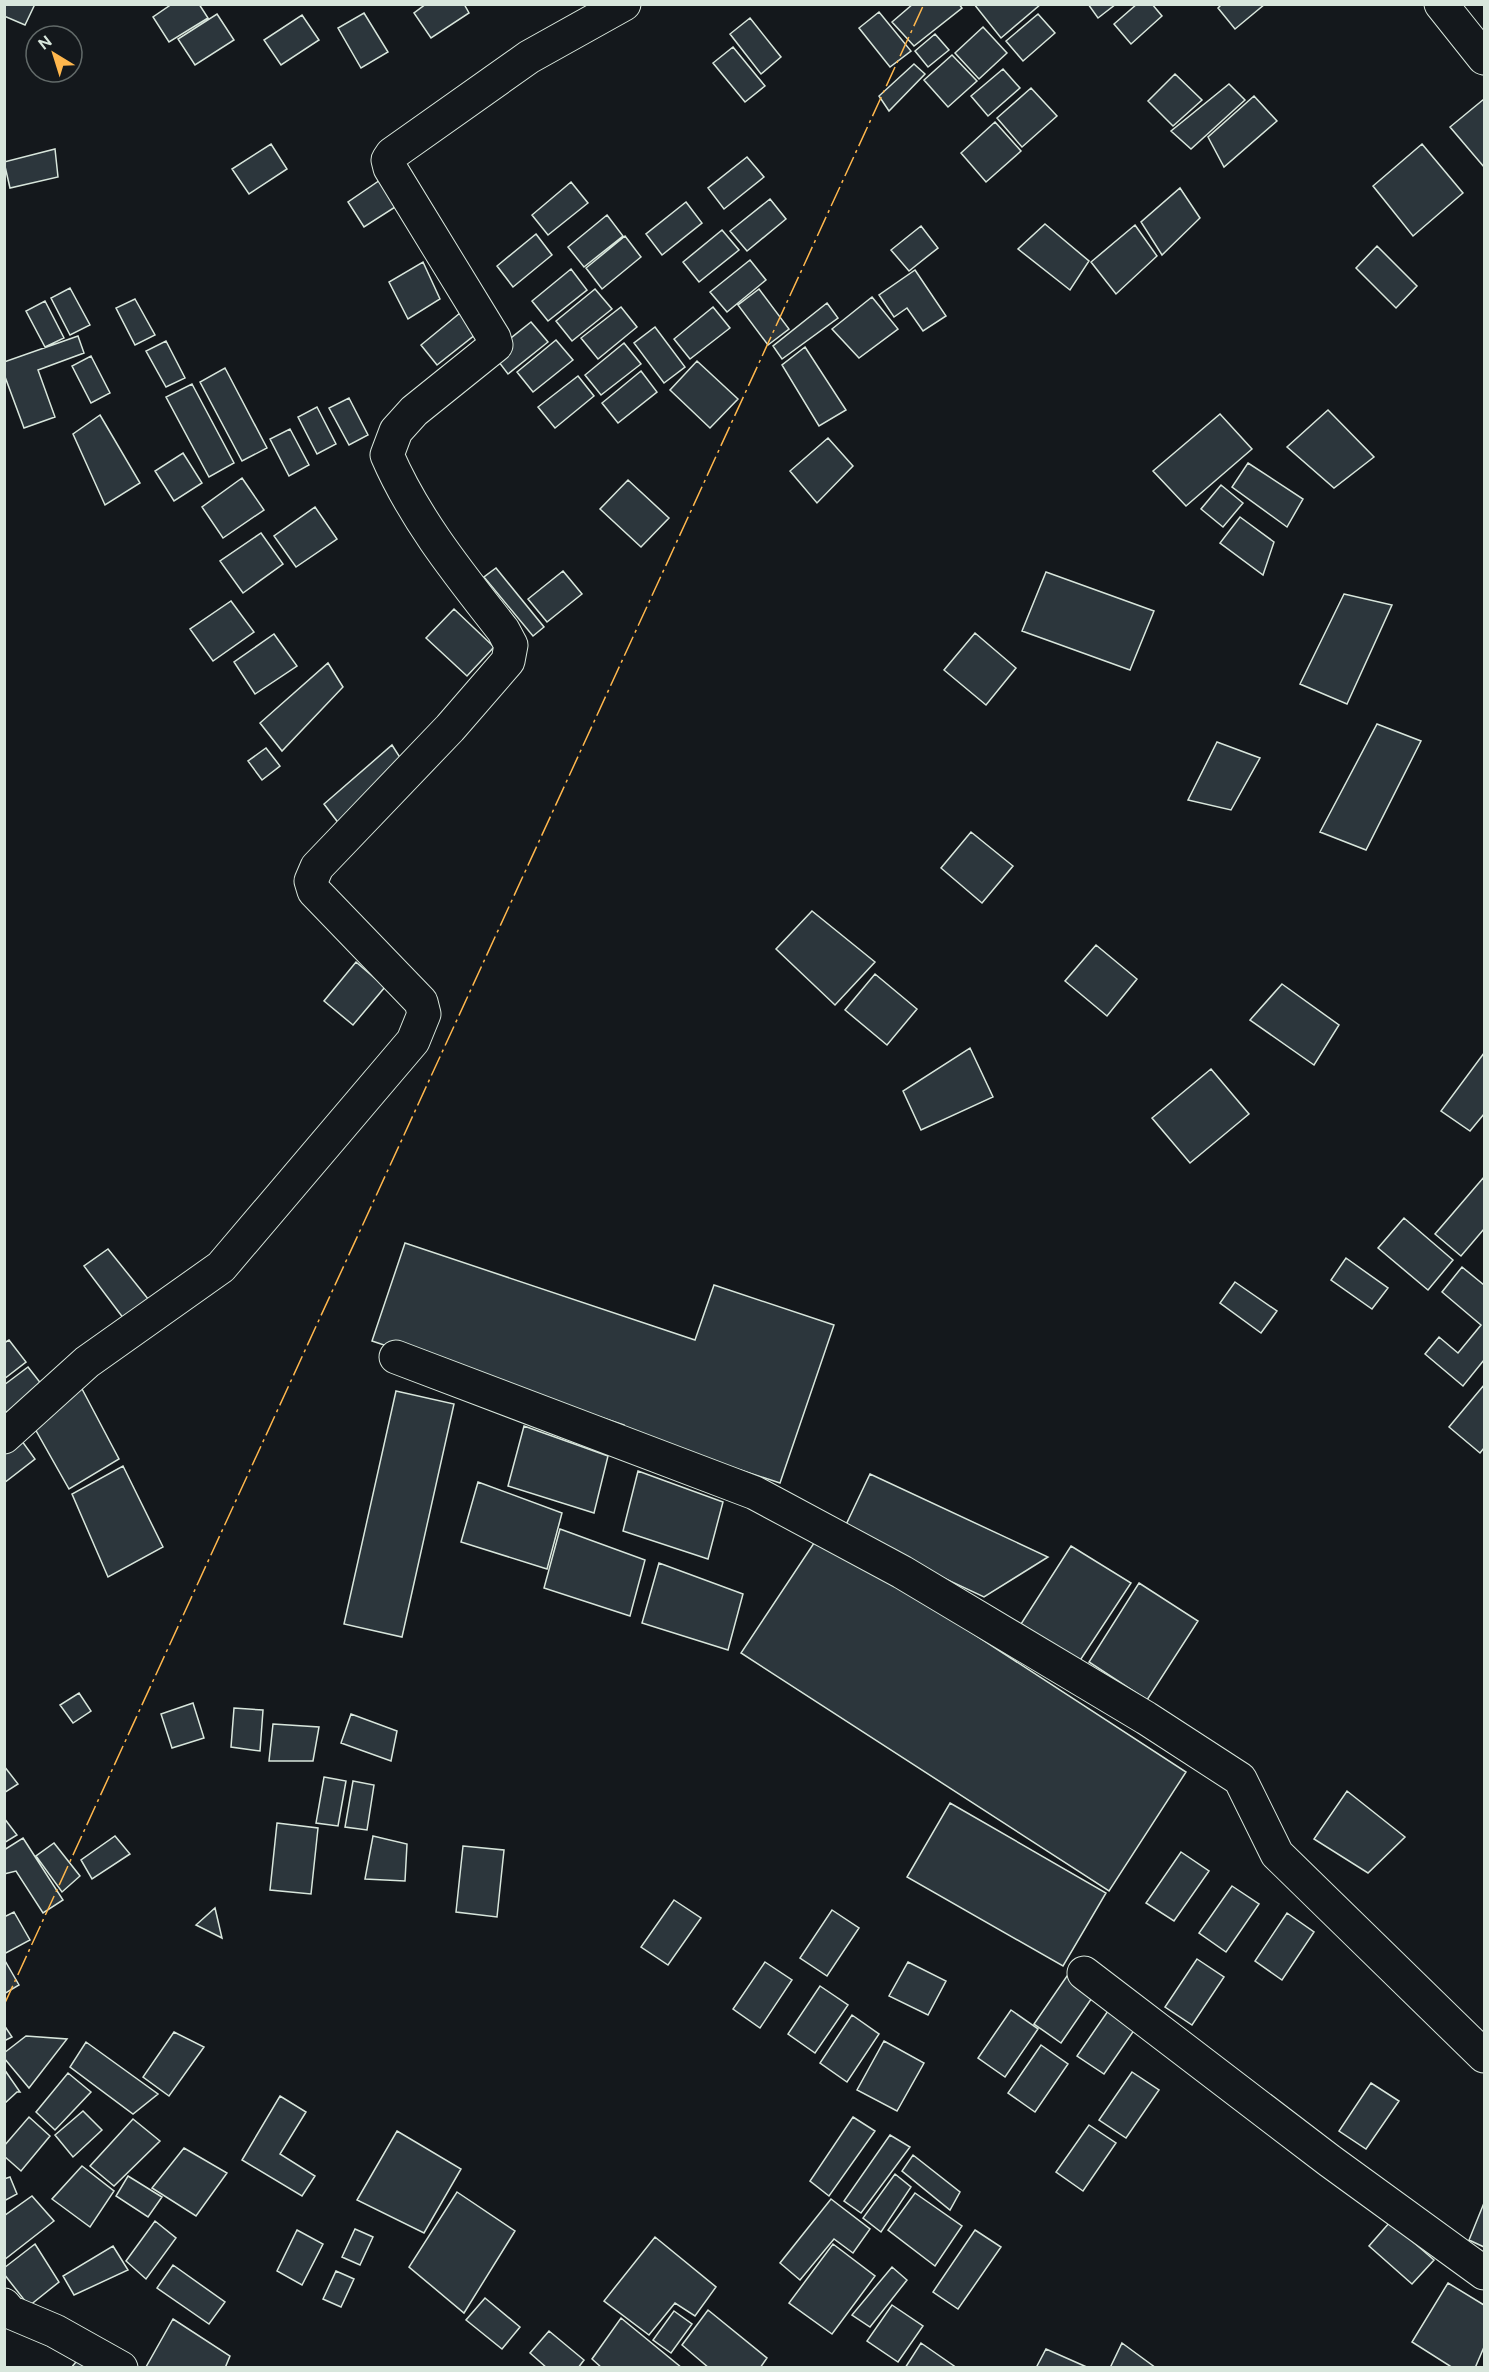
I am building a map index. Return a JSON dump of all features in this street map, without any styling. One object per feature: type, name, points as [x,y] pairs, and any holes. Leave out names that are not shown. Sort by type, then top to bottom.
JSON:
[{"type":"street","points":[[4,1437],[87,1362],[221,1267],[413,1041],[424,1014],[421,1002],[314,891],[311,881],[317,867],[450,728],[508,661],[511,645],[503,630],[438,546],[398,480],[387,455],[396,431],[414,411],[496,345],[494,338],[390,168],[388,160],[392,154],[529,57],[624,4]]},
{"type":"street","points":[[1441,4],[1485,58]]},
{"type":"street","points":[[396,1357],[755,1493],[902,1572],[1146,1718],[1240,1779],[1276,1854],[1485,2056]]},
{"type":"street","points":[[1083,1973],[1330,2161],[1485,2273]]},
{"type":"street","points":[[4,2305],[10,2312],[55,2331],[121,2367]]},
{"type":"building","points":[[4,4],[35,4],[24,25],[4,16]]},
{"type":"building","points":[[172,4],[199,4],[208,18],[169,42],[153,17]]},
{"type":"building","points":[[426,4],[464,4],[469,13],[431,38],[414,13]]},
{"type":"building","points":[[913,4],[959,4],[962,8],[914,46],[892,22]]},
{"type":"building","points":[[974,4],[1041,4],[1001,38]]},
{"type":"building","points":[[1088,4],[1116,4],[1098,18]]},
{"type":"building","points":[[1137,4],[1152,4],[1162,16],[1131,44],[1114,24]]},
{"type":"building","points":[[1222,4],[1265,4],[1235,29],[1218,8]]},
{"type":"building","points":[[879,12],[911,51],[890,67],[859,28]]},
{"type":"building","points":[[364,13],[388,52],[361,68],[338,28]]},
{"type":"building","points":[[217,14],[234,40],[195,65],[178,39]]},
{"type":"building","points":[[1038,14],[1055,33],[1023,61],[1006,41]]},
{"type":"building","points":[[302,15],[319,40],[281,65],[264,40]]},
{"type":"building","points":[[750,18],[781,57],[761,74],[730,34]]},
{"type":"building","points":[[983,27],[1007,53],[979,79],[955,53]]},
{"type":"building","points":[[935,34],[949,50],[928,67],[915,51]]},
{"type":"building","points":[[733,47],[765,86],[745,102],[713,63]]},
{"type":"building","points":[[952,55],[977,81],[948,107],[924,80]]},
{"type":"building","points":[[914,64],[925,74],[889,111],[879,96]]},
{"type":"building","points":[[1003,69],[1020,88],[988,116],[971,96]]},
{"type":"building","points":[[1175,74],[1202,100],[1173,126],[1148,101]]},
{"type":"building","points":[[1229,84],[1245,100],[1191,149],[1171,131]]},
{"type":"building","points":[[1031,88],[1057,116],[1022,147],[997,118]]},
{"type":"building","points":[[1254,96],[1277,121],[1224,167],[1208,137]]},
{"type":"building","points":[[1484,99],[1484,167],[1450,127]]},
{"type":"building","points":[[995,122],[1021,151],[986,182],[961,153]]},
{"type":"building","points":[[271,144],[287,169],[249,194],[232,169]]},
{"type":"building","points":[[1422,144],[1463,193],[1413,236],[1373,186]]},
{"type":"building","points":[[55,149],[58,177],[10,188],[4,162]]},
{"type":"building","points":[[747,157],[764,177],[724,209],[708,188]]},
{"type":"building","points":[[386,176],[403,202],[364,227],[348,202]]},
{"type":"building","points":[[571,182],[588,203],[548,235],[532,215]]},
{"type":"building","points":[[1180,188],[1200,218],[1162,255],[1141,222]]},
{"type":"building","points":[[770,199],[786,219],[747,251],[730,231]]},
{"type":"building","points":[[686,202],[702,223],[662,255],[646,234]]},
{"type":"building","points":[[607,215],[623,236],[584,267],[568,247]]},
{"type":"building","points":[[1045,224],[1089,261],[1070,290],[1018,249]]},
{"type":"building","points":[[1135,225],[1157,256],[1116,294],[1091,262]]},
{"type":"building","points":[[921,226],[938,248],[909,271],[891,250]]},
{"type":"building","points":[[722,230],[739,250],[699,282],[683,262]]},
{"type":"building","points":[[536,234],[552,255],[513,287],[497,266]]},
{"type":"building","points":[[625,236],[641,257],[602,289],[586,268]]},
{"type":"building","points":[[1377,246],[1417,286],[1396,308],[1356,268]]},
{"type":"building","points":[[750,260],[766,280],[727,312],[710,292]]},
{"type":"building","points":[[423,262],[440,299],[408,319],[389,282]]},
{"type":"building","points":[[571,269],[587,290],[548,321],[532,301]]},
{"type":"building","points":[[915,270],[946,316],[923,331],[907,308],[894,317],[879,295]]},
{"type":"building","points":[[70,288],[90,325],[70,335],[51,298]]},
{"type":"building","points":[[595,289],[612,309],[572,341],[556,321]]},
{"type":"building","points":[[759,289],[789,329],[768,345],[738,305]]},
{"type":"building","points":[[872,297],[898,329],[859,358],[832,329]]},
{"type":"building","points":[[135,299],[155,335],[135,345],[116,308]]},
{"type":"building","points":[[45,301],[64,338],[45,347],[26,311]]},
{"type":"building","points":[[827,303],[838,318],[782,359],[773,346]]},
{"type":"building","points":[[621,307],[637,327],[598,359],[581,338]]},
{"type":"building","points":[[713,307],[730,328],[690,359],[674,339]]},
{"type":"building","points":[[460,313],[476,334],[437,365],[421,345]]},
{"type":"building","points":[[531,322],[548,342],[508,374],[492,353]]},
{"type":"building","points":[[655,327],[685,367],[664,383],[634,343]]},
{"type":"building","points":[[78,336],[84,353],[38,370],[55,417],[24,428],[4,374],[4,362]]},
{"type":"building","points":[[556,340],[573,360],[533,392],[517,372]]},
{"type":"building","points":[[166,341],[185,378],[166,387],[146,351]]},
{"type":"building","points":[[624,343],[641,364],[601,395],[585,375]]},
{"type":"building","points":[[805,347],[846,410],[819,426],[782,365]]},
{"type":"building","points":[[91,356],[110,393],[91,403],[72,366]]},
{"type":"building","points":[[697,361],[738,399],[710,428],[670,390]]},
{"type":"building","points":[[225,368],[267,448],[242,461],[200,382]]},
{"type":"building","points":[[641,371],[657,392],[618,423],[602,403]]},
{"type":"building","points":[[578,376],[594,396],[555,428],[538,407]]},
{"type":"building","points":[[192,384],[234,463],[209,477],[166,397]]},
{"type":"building","points":[[349,398],[368,435],[349,445],[329,408]]},
{"type":"building","points":[[317,407],[336,444],[317,454],[298,417]]},
{"type":"building","points":[[1328,410],[1374,457],[1334,488],[1287,447]]},
{"type":"building","points":[[1220,414],[1252,449],[1186,506],[1153,471]]},
{"type":"building","points":[[100,415],[140,483],[105,505],[73,434]]},
{"type":"building","points":[[290,429],[309,465],[289,476],[270,439]]},
{"type":"building","points":[[828,438],[853,466],[817,503],[790,471]]},
{"type":"building","points":[[183,453],[202,483],[174,501],[155,471]]},
{"type":"building","points":[[1248,463],[1303,499],[1287,527],[1232,487]]},
{"type":"building","points":[[242,478],[264,510],[223,538],[202,507]]},
{"type":"building","points":[[628,480],[669,518],[641,547],[600,509]]},
{"type":"building","points":[[1221,485],[1243,503],[1223,527],[1201,509]]},
{"type":"building","points":[[315,507],[337,539],[296,567],[274,536]]},
{"type":"building","points":[[1240,517],[1274,542],[1263,575],[1220,543]]},
{"type":"building","points":[[261,533],[283,564],[243,593],[220,561]]},
{"type":"building","points":[[496,568],[544,627],[533,636],[484,577]]},
{"type":"building","points":[[563,571],[582,594],[547,622],[528,599]]},
{"type":"building","points":[[1046,572],[1154,611],[1130,670],[1022,631]]},
{"type":"building","points":[[1344,594],[1392,605],[1347,704],[1300,684]]},
{"type":"building","points":[[231,601],[254,632],[213,661],[190,629]]},
{"type":"building","points":[[454,609],[494,647],[467,676],[426,638]]},
{"type":"building","points":[[975,633],[1016,668],[986,705],[944,670]]},
{"type":"building","points":[[274,634],[297,666],[255,694],[234,662]]},
{"type":"building","points":[[328,663],[343,687],[282,751],[260,723]]},
{"type":"building","points":[[1377,724],[1421,741],[1366,850],[1320,832]]},
{"type":"building","points":[[1217,742],[1260,758],[1231,810],[1188,800]]},
{"type":"building","points":[[392,745],[408,770],[346,833],[324,804]]},
{"type":"building","points":[[266,748],[280,766],[262,780],[248,761]]},
{"type":"building","points":[[971,832],[1013,866],[982,903],[941,868]]},
{"type":"building","points":[[812,911],[875,962],[835,1005],[776,949]]},
{"type":"building","points":[[1096,945],[1137,979],[1107,1016],[1065,981]]},
{"type":"building","points":[[356,962],[385,987],[353,1025],[324,1001]]},
{"type":"building","points":[[875,974],[917,1009],[887,1045],[845,1010]]},
{"type":"building","points":[[1282,984],[1339,1025],[1314,1065],[1250,1020]]},
{"type":"building","points":[[970,1048],[993,1097],[921,1130],[903,1091]]},
{"type":"building","points":[[1484,1053],[1484,1114],[1470,1131],[1441,1111]]},
{"type":"building","points":[[1211,1069],[1249,1114],[1190,1163],[1152,1118]]},
{"type":"building","points":[[1484,1177],[1484,1229],[1461,1256],[1435,1234]]},
{"type":"building","points":[[1404,1218],[1453,1260],[1428,1290],[1378,1248]]},
{"type":"building","points":[[405,1243],[695,1340],[714,1285],[834,1325],[780,1483],[622,1431],[624,1425],[372,1341]]},
{"type":"building","points":[[108,1249],[157,1310],[130,1327],[84,1266]]},
{"type":"building","points":[[1346,1258],[1388,1288],[1372,1309],[1331,1280]]},
{"type":"building","points":[[1462,1267],[1484,1285],[1484,1360],[1463,1386],[1425,1354],[1439,1337],[1458,1353],[1481,1325],[1442,1292]]},
{"type":"building","points":[[1235,1282],[1277,1311],[1261,1333],[1220,1303]]},
{"type":"building","points":[[9,1340],[26,1362],[4,1379],[4,1343]]},
{"type":"building","points":[[28,1367],[46,1390],[10,1417],[4,1409],[4,1385]]},
{"type":"building","points":[[1484,1385],[1484,1448],[1480,1453],[1449,1427]]},
{"type":"building","points":[[81,1387],[119,1459],[69,1489],[30,1420]]},
{"type":"building","points":[[396,1391],[454,1404],[402,1637],[344,1624]]},
{"type":"building","points":[[524,1426],[608,1456],[594,1513],[508,1486]]},
{"type":"building","points":[[19,1437],[35,1459],[4,1483],[4,1447]]},
{"type":"building","points":[[123,1466],[163,1547],[108,1577],[72,1494]]},
{"type":"building","points":[[638,1471],[723,1502],[708,1559],[623,1531]]},
{"type":"building","points":[[870,1474],[1048,1557],[984,1597],[843,1531]]},
{"type":"building","points":[[478,1482],[562,1513],[547,1569],[461,1542]]},
{"type":"building","points":[[560,1529],[645,1560],[630,1616],[544,1588]]},
{"type":"building","points":[[820,1534],[1186,1772],[1109,1891],[741,1653]]},
{"type":"building","points":[[1071,1546],[1131,1583],[1079,1662],[1021,1624]]},
{"type":"building","points":[[659,1563],[743,1594],[728,1650],[642,1623]]},
{"type":"building","points":[[1139,1583],[1198,1621],[1147,1700],[1089,1662]]},
{"type":"building","points":[[79,1693],[91,1711],[73,1723],[60,1705]]},
{"type":"building","points":[[193,1703],[204,1738],[172,1748],[161,1714]]},
{"type":"building","points":[[234,1708],[263,1710],[260,1751],[231,1747]]},
{"type":"building","points":[[351,1714],[397,1731],[391,1761],[341,1743]]},
{"type":"building","points":[[273,1724],[319,1727],[313,1761],[269,1761]]},
{"type":"building","points":[[4,1766],[18,1784],[4,1793]]},
{"type":"building","points":[[324,1777],[346,1781],[338,1826],[316,1823]]},
{"type":"building","points":[[353,1781],[374,1785],[367,1830],[345,1827]]},
{"type":"building","points":[[1347,1791],[1405,1837],[1368,1873],[1314,1839]]},
{"type":"building","points":[[950,1803],[1106,1893],[1063,1966],[907,1877]]},
{"type":"building","points":[[4,1818],[17,1835],[4,1843]]},
{"type":"building","points":[[277,1823],[318,1828],[311,1894],[270,1890]]},
{"type":"building","points":[[115,1836],[130,1854],[92,1879],[81,1860]]},
{"type":"building","points":[[373,1836],[407,1844],[405,1881],[365,1879]]},
{"type":"building","points":[[23,1838],[63,1900],[43,1913],[16,1871],[4,1874],[4,1850]]},
{"type":"building","points":[[54,1843],[80,1876],[62,1892],[36,1856]]},
{"type":"building","points":[[463,1846],[504,1850],[497,1917],[456,1912]]},
{"type":"building","points":[[1181,1852],[1209,1871],[1174,1921],[1146,1903]]},
{"type":"building","points":[[1232,1886],[1259,1904],[1226,1952],[1199,1933]]},
{"type":"building","points":[[674,1900],[701,1918],[668,1965],[641,1947]]},
{"type":"building","points":[[215,1908],[222,1938],[196,1925]]},
{"type":"building","points":[[832,1910],[859,1928],[827,1976],[800,1958]]},
{"type":"building","points":[[14,1912],[30,1940],[4,1954],[4,1917]]},
{"type":"building","points":[[1287,1913],[1314,1932],[1282,1980],[1255,1961]]},
{"type":"building","points":[[4,1959],[19,1985],[4,1994]]},
{"type":"building","points":[[1197,1959],[1224,1977],[1192,2025],[1165,2007]]},
{"type":"building","points":[[765,1962],[792,1980],[760,2028],[733,2009]]},
{"type":"building","points":[[908,1962],[946,1981],[928,2015],[889,1996]]},
{"type":"building","points":[[1067,1976],[1094,1995],[1061,2043],[1034,2024]]},
{"type":"building","points":[[820,1986],[848,2005],[815,2053],[788,2034]]},
{"type":"building","points":[[1110,2008],[1137,2026],[1104,2074],[1077,2056]]},
{"type":"building","points":[[1011,2010],[1038,2029],[1005,2077],[978,2058]]},
{"type":"building","points":[[852,2015],[879,2034],[847,2082],[820,2063]]},
{"type":"building","points":[[4,2025],[12,2037],[4,2041]]},
{"type":"building","points":[[174,2032],[204,2047],[169,2096],[143,2077]]},
{"type":"building","points":[[26,2036],[67,2039],[29,2088],[4,2058],[4,2053]]},
{"type":"building","points":[[884,2041],[924,2063],[897,2111],[857,2090]]},
{"type":"building","points":[[86,2042],[158,2094],[133,2114],[70,2067]]},
{"type":"building","points":[[1041,2045],[1068,2064],[1035,2112],[1008,2093]]},
{"type":"building","points":[[4,2069],[20,2092],[5,2103]]},
{"type":"building","points":[[1132,2072],[1159,2090],[1126,2138],[1099,2120]]},
{"type":"building","points":[[68,2073],[91,2092],[55,2130],[36,2112]]},
{"type":"building","points":[[1371,2083],[1399,2101],[1366,2149],[1339,2131]]},
{"type":"building","points":[[280,2096],[306,2112],[280,2154],[315,2176],[302,2196],[242,2160]]},
{"type":"building","points":[[83,2111],[102,2130],[73,2157],[55,2135]]},
{"type":"building","points":[[29,2117],[50,2136],[21,2171],[4,2156],[4,2146]]},
{"type":"building","points":[[853,2117],[875,2131],[829,2196],[810,2181]]},
{"type":"building","points":[[133,2119],[160,2141],[114,2186],[90,2166]]},
{"type":"building","points":[[1089,2125],[1116,2143],[1083,2191],[1056,2172]]},
{"type":"building","points":[[397,2131],[461,2169],[424,2233],[357,2200]]},
{"type":"building","points":[[890,2135],[910,2147],[861,2213],[844,2201]]},
{"type":"building","points":[[184,2148],[227,2173],[196,2216],[152,2188]]},
{"type":"building","points":[[913,2155],[960,2192],[950,2210],[902,2171]]},
{"type":"building","points":[[82,2166],[114,2191],[90,2227],[52,2199]]},
{"type":"building","points":[[895,2174],[911,2187],[881,2232],[863,2218]]},
{"type":"building","points":[[128,2176],[162,2197],[148,2217],[116,2196]]},
{"type":"building","points":[[10,2177],[17,2194],[4,2201],[4,2179]]},
{"type":"building","points":[[457,2192],[515,2231],[464,2313],[409,2267]]},
{"type":"building","points":[[915,2193],[962,2226],[935,2266],[888,2230]]},
{"type":"building","points":[[32,2196],[54,2221],[4,2260],[4,2216]]},
{"type":"building","points":[[831,2199],[870,2229],[853,2253],[834,2239],[800,2280],[780,2263]]},
{"type":"building","points":[[1484,2203],[1484,2247],[1469,2240]]},
{"type":"building","points":[[155,2221],[176,2238],[146,2279],[126,2261]]},
{"type":"building","points":[[1390,2222],[1434,2260],[1412,2284],[1369,2246]]},
{"type":"building","points":[[355,2229],[373,2237],[360,2265],[342,2257]]},
{"type":"building","points":[[297,2230],[323,2244],[302,2285],[277,2271]]},
{"type":"building","points":[[975,2230],[1001,2247],[958,2309],[933,2292]]},
{"type":"building","points":[[655,2237],[716,2287],[695,2316],[675,2303],[649,2335],[604,2301]]},
{"type":"building","points":[[35,2244],[59,2282],[29,2306],[4,2274],[4,2268]]},
{"type":"building","points":[[833,2244],[875,2276],[832,2334],[789,2303]]},
{"type":"building","points":[[113,2246],[128,2270],[74,2295],[63,2276]]},
{"type":"building","points":[[173,2265],[225,2302],[209,2324],[157,2288]]},
{"type":"building","points":[[892,2267],[907,2280],[870,2327],[852,2315]]},
{"type":"building","points":[[336,2271],[354,2279],[341,2307],[323,2299]]},
{"type":"building","points":[[1448,2283],[1484,2305],[1484,2347],[1475,2368],[1453,2368],[1412,2342]]},
{"type":"building","points":[[485,2298],[520,2327],[502,2349],[466,2320]]},
{"type":"building","points":[[892,2305],[923,2326],[898,2362],[867,2341]]},
{"type":"building","points":[[708,2310],[767,2358],[760,2368],[709,2368],[682,2345]]},
{"type":"building","points":[[674,2311],[692,2324],[671,2353],[653,2340]]},
{"type":"building","points":[[621,2318],[682,2368],[602,2368],[592,2359]]},
{"type":"building","points":[[173,2319],[230,2356],[225,2368],[146,2367]]},
{"type":"building","points":[[549,2331],[584,2360],[578,2368],[547,2368],[530,2353]]},
{"type":"building","points":[[921,2343],[957,2368],[905,2368]]},
{"type":"building","points":[[1122,2343],[1156,2368],[1110,2368]]},
{"type":"building","points":[[1046,2349],[1089,2368],[1036,2368]]},
{"type":"building","points":[[80,2357],[93,2368],[71,2368]]},
{"type":"power","points":[[4,2005],[924,4]]}]
